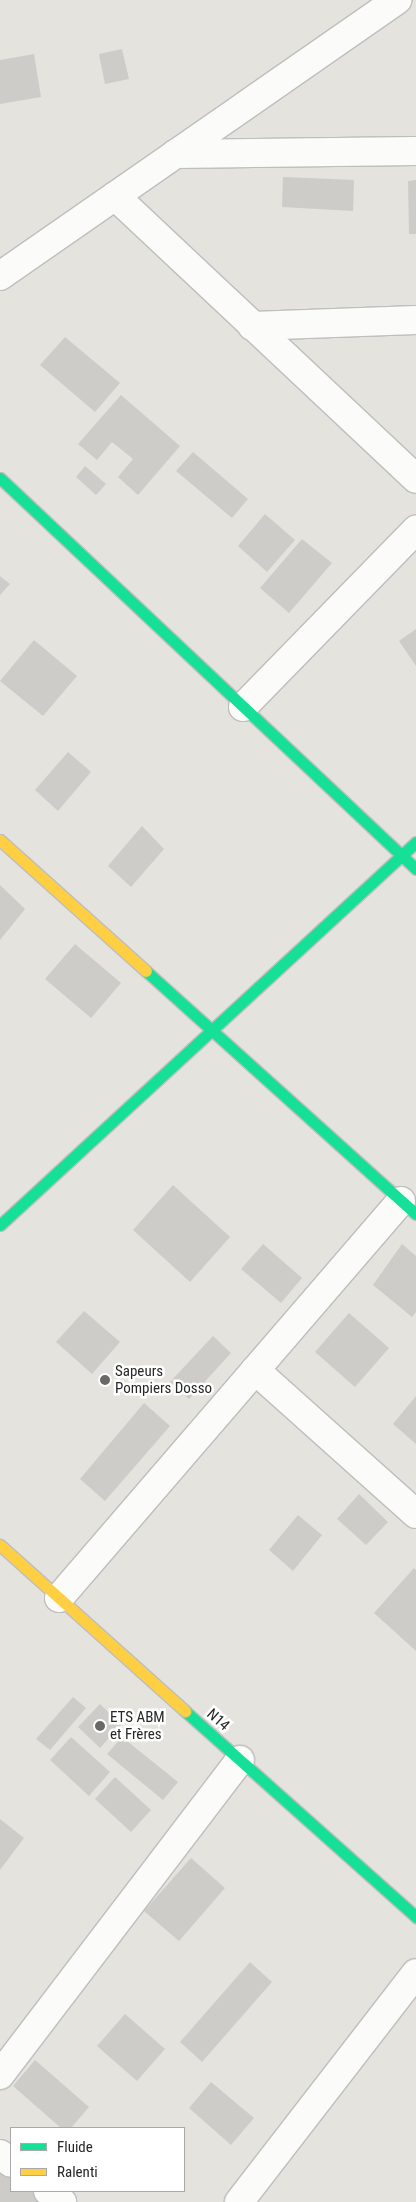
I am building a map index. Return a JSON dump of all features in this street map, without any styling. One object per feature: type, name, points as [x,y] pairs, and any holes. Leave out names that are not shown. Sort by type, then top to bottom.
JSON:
[{"type":"street","points":[[0,276],[397,0]]},
{"type":"street","points":[[175,154],[416,151]]},
{"type":"street","points":[[115,196],[416,480]]},
{"type":"street","points":[[252,326],[416,320]]},
{"type":"street","points":[[2,485],[416,869]]},
{"type":"street","points":[[243,707],[416,530]]},
{"type":"street","points":[[0,840],[409,1208],[255,1370],[59,1598]]},
{"type":"street","points":[[0,1225],[416,842]]},
{"type":"street","points":[[255,1370],[416,1514]]},
{"type":"street","name":"N14","points":[[0,1545],[416,1917]]},
{"type":"street","points":[[0,2074],[240,1760]]},
{"type":"street","points":[[238,2202],[416,1973]]},
{"type":"street","points":[[0,2154],[10,2162]]},
{"type":"street","points":[[49,2192],[62,2202]]},
{"type":"building","points":[[122,49],[129,79],[105,84],[99,54]]},
{"type":"building","points":[[34,54],[41,97],[0,104],[0,60]]},
{"type":"building","points":[[283,177],[354,180],[353,211],[282,207]]},
{"type":"building","points":[[416,180],[416,234],[409,234],[408,181]]},
{"type":"building","points":[[65,337],[120,383],[95,412],[40,365]]},
{"type":"building","points":[[121,395],[180,446],[138,495],[118,477],[133,459],[112,442],[97,460],[78,444]]},
{"type":"building","points":[[193,452],[248,499],[232,518],[176,471]]},
{"type":"building","points":[[85,466],[106,484],[96,495],[76,477]]},
{"type":"building","points":[[265,514],[295,540],[267,572],[238,546]]},
{"type":"building","points":[[302,539],[332,563],[289,613],[260,588]]},
{"type":"building","points":[[0,576],[10,584],[0,595]]},
{"type":"building","points":[[416,629],[416,666],[399,641]]},
{"type":"building","points":[[34,640],[77,676],[43,716],[0,681]]},
{"type":"building","points":[[68,752],[91,772],[58,811],[35,790]]},
{"type":"building","points":[[142,826],[164,849],[131,887],[108,866]]},
{"type":"building","points":[[0,885],[25,909],[0,940]]},
{"type":"building","points":[[75,944],[121,983],[91,1018],[45,979]]},
{"type":"building","points":[[173,1185],[230,1237],[190,1282],[133,1230]]},
{"type":"building","points":[[263,1244],[302,1278],[281,1303],[241,1269]]},
{"type":"building","points":[[402,1244],[416,1256],[416,1312],[412,1317],[373,1285]]},
{"type":"building","points":[[84,1311],[120,1342],[92,1374],[56,1342]]},
{"type":"building","points":[[349,1313],[389,1348],[355,1387],[315,1352]]},
{"type":"building","points":[[213,1336],[231,1353],[189,1399],[170,1382]]},
{"type":"building","points":[[416,1396],[416,1444],[393,1424]]},
{"type":"building","points":[[144,1403],[170,1426],[105,1501],[80,1479]]},
{"type":"building","points":[[359,1494],[388,1522],[366,1545],[337,1519]]},
{"type":"building","points":[[298,1515],[322,1535],[293,1571],[269,1550]]},
{"type":"building","points":[[414,1568],[416,1570],[416,1651],[374,1613]]},
{"type":"building","points":[[73,1697],[86,1708],[50,1750],[36,1739]]},
{"type":"building","name":"ETS ABM et Frères","points":[[100,1704],[121,1725],[100,1748],[78,1727]]},
{"type":"building","points":[[71,1737],[110,1772],[89,1796],[50,1760]]},
{"type":"building","points":[[122,1737],[178,1782],[163,1800],[107,1754]]},
{"type":"building","points":[[115,1777],[151,1810],[131,1832],[95,1799]]},
{"type":"building","points":[[0,1819],[24,1838],[0,1870]]},
{"type":"building","points":[[191,1858],[225,1888],[179,1941],[144,1911]]},
{"type":"building","points":[[250,1962],[272,1982],[202,2062],[180,2042]]},
{"type":"building","points":[[125,2014],[165,2049],[137,2081],[97,2046]]},
{"type":"building","points":[[35,2060],[89,2107],[72,2127],[60,2127],[13,2086]]},
{"type":"building","points":[[211,2082],[254,2118],[231,2145],[189,2108]]},
{"type":"building","points":[[0,2167],[10,2174],[10,2192],[34,2192],[45,2199],[43,2202],[0,2202]]},
{"type":"traffic: fast","points":[[0,478],[416,869]]},
{"type":"traffic: fast","points":[[0,1225],[416,842]]},
{"type":"traffic: fast","points":[[146,971],[416,1214]]},
{"type":"traffic: fast","points":[[185,1711],[416,1917]]},
{"type":"traffic: slow","points":[[0,840],[146,971]]},
{"type":"traffic: slow","points":[[0,1545],[185,1711]]},
{"type":"place","name":"Sapeurs Pompiers Dosso","points":[[105,1380]]},
{"type":"place","name":"ETS ABM et Frères","points":[[100,1726]]}]
